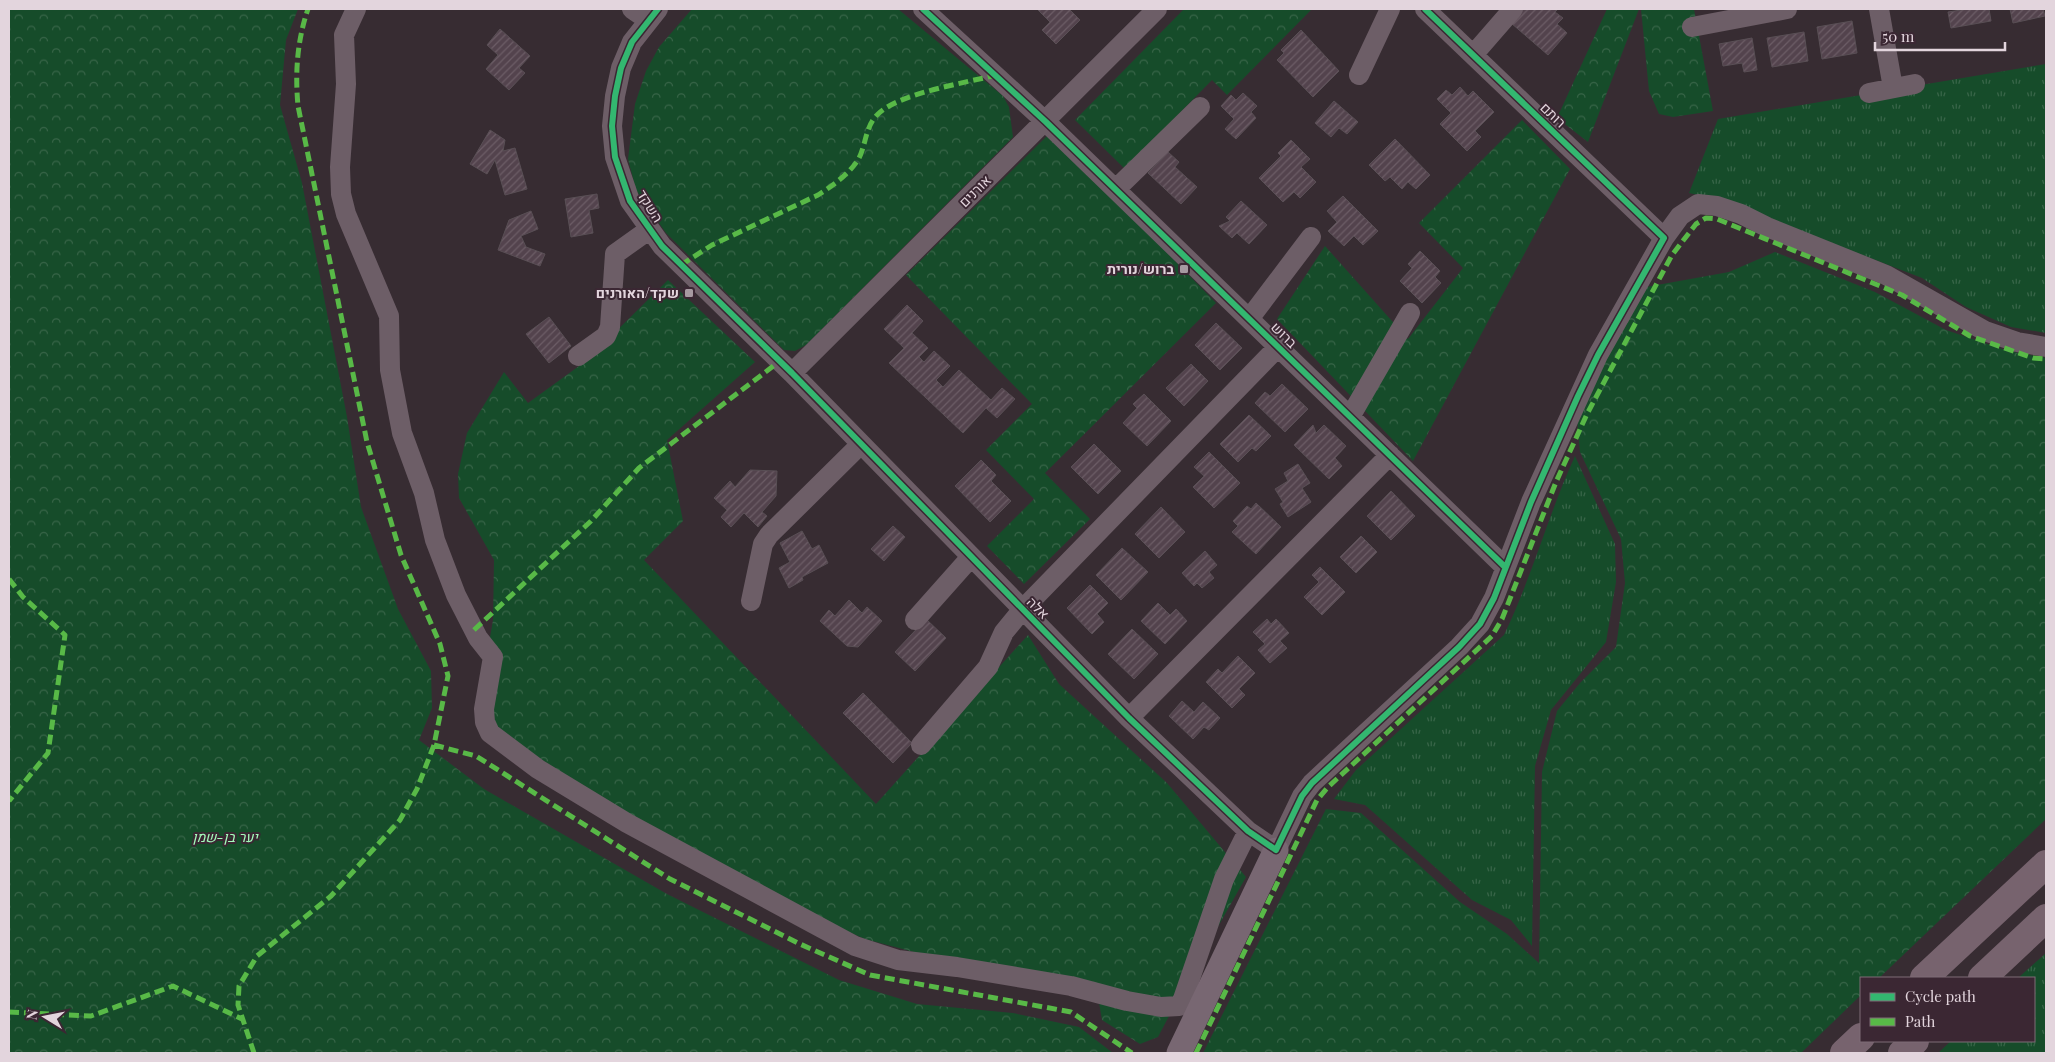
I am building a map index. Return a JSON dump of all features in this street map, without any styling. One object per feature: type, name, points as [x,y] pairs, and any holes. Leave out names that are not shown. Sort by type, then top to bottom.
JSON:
[{"type":"highway","points":[[1925,977],[2046,864]]},
{"type":"highway","points":[[1983,977],[2046,918]]},
{"type":"highway","points":[[1844,1053],[1860,1038]]},
{"type":"highway","points":[[1902,1053],[1914,1042]]},
{"type":"main road","points":[[1179,1053],[1276,850]]},
{"type":"street","points":[[356,9],[344,36],[346,84],[340,167],[341,194],[346,214],[389,316],[390,370],[402,434],[424,493],[435,540],[456,595],[478,638],[493,658],[493,667],[484,709],[484,722],[490,733],[538,769],[627,823],[855,946],[898,960],[957,967],[1071,986],[1127,1002],[1160,1007],[1170,1008],[1179,1006],[1183,999],[1224,879],[1248,831]]},
{"type":"street","points":[[923,9],[1046,122]]},
{"type":"street","name":"אורנים","points":[[792,373],[1046,122],[1157,9]]},
{"type":"street","points":[[1359,75],[1390,9]]},
{"type":"street","name":"רותם","points":[[1425,9],[1664,238]]},
{"type":"street","points":[[1473,55],[1513,9]]},
{"type":"street","points":[[1692,27],[1787,9]]},
{"type":"street","points":[[1879,9],[1893,88]]},
{"type":"street","name":"השקד","points":[[646,13],[622,68],[615,96],[612,126],[615,158],[630,201],[662,246],[792,373]]},
{"type":"street","points":[[1869,93],[1915,84]]},
{"type":"street","points":[[1116,189],[1200,107]]},
{"type":"street","name":"ברוש","points":[[1046,122],[1505,567]]},
{"type":"street","points":[[1276,850],[1302,796],[1312,783],[1460,647],[1480,624],[1494,598],[1552,452],[1594,363],[1664,238],[1680,216],[1698,204],[1717,206],[1741,214],[1767,227],[1886,275],[1985,331],[2016,342],[2046,347]]},
{"type":"street","points":[[578,356],[606,336],[610,327],[615,254],[650,229]]},
{"type":"street","points":[[1250,319],[1311,237]]},
{"type":"street","points":[[1350,417],[1410,313]]},
{"type":"street","points":[[922,745],[988,667],[1004,632],[1022,610],[1278,346]]},
{"type":"street","name":"אלה","points":[[792,373],[1129,718],[1248,831],[1276,850]]},
{"type":"street","points":[[751,601],[763,544],[769,534],[861,444]]},
{"type":"street","points":[[1129,718],[1390,455]]},
{"type":"street","points":[[915,620],[971,558]]},
{"type":"green space","name":"יער בן-שמן","points":[[9,9],[298,9],[286,40],[280,105],[302,183],[347,417],[361,507],[398,609],[431,671],[432,708],[419,740],[484,789],[667,894],[839,980],[917,1004],[1013,1013],[1079,1027],[1113,1053],[9,1053]]},
{"type":"green space","points":[[692,9],[898,9],[1003,96],[1009,107],[1013,137],[806,345],[795,351],[784,350],[666,233],[636,190],[628,159],[635,104],[646,71],[659,47]]},
{"type":"green space","points":[[1184,9],[1312,9],[1227,95],[1212,80],[1125,169],[1075,120]]},
{"type":"green space","points":[[1607,9],[1639,9],[1588,142],[1557,118]]},
{"type":"green space","points":[[1641,9],[1694,9],[1713,111],[1673,117],[1659,114],[1649,91]]},
{"type":"green space","points":[[2046,64],[2046,333],[2011,327],[1966,307],[1922,278],[1720,200],[1689,193],[1718,119]]},
{"type":"green space","points":[[1522,120],[1570,169],[1413,461],[1277,319],[1325,246],[1408,339],[1463,268],[1419,223]]},
{"type":"green space","points":[[1050,133],[1216,303],[1045,473],[1090,519],[1024,584],[987,546],[1034,499],[986,450],[1032,404],[906,275]]},
{"type":"green space","points":[[1775,252],[1875,292],[1946,330],[2008,351],[2046,358],[2046,819],[1880,977],[1860,977],[1860,996],[1801,1053],[1203,1053],[1326,809],[1361,813],[1460,902],[1507,934],[1539,963],[1542,772],[1557,711],[1580,683],[1616,647],[1625,583],[1621,539],[1580,452],[1577,419],[1584,401],[1646,287],[1729,272]]},
{"type":"green space","points":[[668,280],[755,362],[667,440],[683,521],[644,560],[876,804],[1028,635],[1059,684],[1167,783],[1246,877],[1158,1037],[1140,1044],[1102,1020],[1097,991],[929,956],[865,939],[796,909],[651,830],[494,729],[478,707],[493,620],[494,560],[459,498],[458,474],[467,433],[504,372],[528,403],[586,361]]},
{"type":"green space","points":[[1575,456],[1615,544],[1616,582],[1606,642],[1551,710],[1535,766],[1532,946],[1511,920],[1472,900],[1365,805],[1334,799],[1356,770],[1504,635]]},
{"type":"green space","points":[[2046,953],[2046,1053],[1938,1053],[1950,1042],[2035,1042],[2035,977],[2019,977]]},
{"type":"building","points":[[1037,9],[1069,9],[1080,20],[1056,44],[1042,30],[1050,22]]},
{"type":"building","points":[[1524,9],[1558,9],[1555,12],[1563,18],[1557,24],[1567,33],[1548,55],[1511,23]]},
{"type":"building","points":[[1968,9],[1989,9],[1991,21],[1951,28],[1948,12]]},
{"type":"building","points":[[2010,9],[2043,9],[2045,16],[2013,23]]},
{"type":"building","points":[[1852,21],[1857,53],[1822,59],[1817,27]]},
{"type":"building","points":[[500,29],[530,56],[519,68],[525,73],[509,90],[486,69],[498,55],[487,45]]},
{"type":"building","points":[[1301,30],[1339,71],[1313,97],[1277,60],[1284,53],[1281,50]]},
{"type":"building","points":[[1804,32],[1808,61],[1772,67],[1767,38]]},
{"type":"building","points":[[1752,38],[1757,70],[1744,72],[1742,63],[1723,66],[1719,44]]},
{"type":"building","points":[[1460,87],[1468,96],[1473,91],[1494,112],[1475,131],[1481,137],[1467,151],[1440,124],[1451,113],[1437,99],[1446,90],[1452,95]]},
{"type":"building","points":[[1243,93],[1257,106],[1251,112],[1256,118],[1236,139],[1225,129],[1234,119],[1221,106],[1231,95],[1236,100]]},
{"type":"building","points":[[1334,101],[1358,122],[1347,134],[1339,128],[1331,137],[1315,123]]},
{"type":"building","points":[[490,130],[505,140],[503,151],[515,148],[527,189],[505,195],[495,160],[487,174],[470,164]]},
{"type":"building","points":[[1395,139],[1430,175],[1416,189],[1408,182],[1402,189],[1390,177],[1385,181],[1369,165]]},
{"type":"building","points":[[1291,140],[1310,159],[1301,167],[1316,182],[1300,198],[1294,192],[1283,202],[1259,178],[1281,156],[1278,153]]},
{"type":"building","points":[[1168,152],[1179,162],[1175,167],[1197,187],[1181,204],[1148,173]]},
{"type":"building","points":[[597,194],[599,208],[589,210],[593,233],[571,237],[565,199]]},
{"type":"building","points":[[1343,196],[1378,231],[1363,245],[1354,236],[1344,246],[1328,231],[1337,222],[1327,211]]},
{"type":"building","points":[[1241,201],[1267,225],[1249,244],[1237,233],[1232,238],[1219,226],[1230,221],[1226,217]]},
{"type":"building","points":[[531,211],[538,229],[521,236],[526,247],[545,254],[540,266],[498,250],[509,220]]},
{"type":"building","points":[[1420,251],[1440,271],[1435,277],[1441,283],[1422,303],[1400,281],[1412,268],[1408,264]]},
{"type":"building","points":[[907,305],[923,321],[912,333],[928,348],[919,357],[924,362],[934,351],[950,366],[936,380],[943,387],[959,370],[991,400],[1002,388],[1015,399],[997,418],[986,408],[963,433],[889,363],[904,348],[884,329]]},
{"type":"building","points":[[549,317],[571,346],[549,363],[526,334]]},
{"type":"building","points":[[1216,323],[1242,348],[1220,370],[1195,345]]},
{"type":"building","points":[[1191,364],[1208,381],[1184,406],[1166,388]]},
{"type":"building","points":[[1282,384],[1308,409],[1285,432],[1255,403],[1265,392],[1270,396]]},
{"type":"building","points":[[1144,394],[1171,421],[1147,446],[1123,423],[1137,408],[1133,404]]},
{"type":"building","points":[[1249,415],[1271,436],[1256,451],[1252,448],[1238,462],[1220,444]]},
{"type":"building","points":[[1313,425],[1316,433],[1324,425],[1346,446],[1335,458],[1342,466],[1329,479],[1294,445]]},
{"type":"building","points":[[1094,444],[1121,471],[1098,494],[1071,467]]},
{"type":"building","points":[[1209,452],[1240,483],[1214,508],[1193,487],[1204,476],[1194,467]]},
{"type":"building","points":[[981,460],[996,475],[991,481],[1011,501],[990,522],[955,486]]},
{"type":"building","points":[[1298,464],[1310,483],[1302,488],[1311,502],[1288,517],[1280,504],[1283,502],[1275,489],[1288,481],[1284,473]]},
{"type":"building","points":[[750,470],[777,471],[776,496],[762,512],[767,516],[758,527],[744,513],[731,527],[721,517],[727,510],[714,498],[730,481],[735,487]]},
{"type":"building","points":[[1391,491],[1415,516],[1391,540],[1367,516]]},
{"type":"building","points":[[1256,503],[1281,527],[1256,554],[1232,532],[1238,526],[1233,521],[1247,506],[1251,509]]},
{"type":"building","points":[[1161,507],[1185,532],[1159,558],[1135,534]]},
{"type":"building","points":[[893,526],[905,537],[884,561],[871,549]]},
{"type":"building","points":[[802,531],[812,549],[819,545],[828,563],[802,577],[803,580],[789,588],[779,568],[790,562],[780,543]]},
{"type":"building","points":[[1361,536],[1377,552],[1356,573],[1340,557]]},
{"type":"building","points":[[1122,548],[1148,572],[1121,600],[1096,575]]},
{"type":"building","points":[[1205,551],[1217,565],[1209,572],[1214,578],[1202,588],[1197,583],[1194,586],[1182,573]]},
{"type":"building","points":[[1320,567],[1345,592],[1322,615],[1304,597],[1319,582],[1312,575]]},
{"type":"building","points":[[1090,585],[1108,603],[1097,614],[1104,622],[1092,634],[1067,608]]},
{"type":"building","points":[[849,600],[862,613],[867,607],[882,621],[858,647],[847,646],[820,621],[829,610],[835,616]]},
{"type":"building","points":[[1158,603],[1170,615],[1176,609],[1187,621],[1165,644],[1141,621]]},
{"type":"building","points":[[926,619],[946,638],[915,671],[895,652]]},
{"type":"building","points":[[1267,619],[1271,624],[1276,619],[1289,633],[1280,641],[1287,648],[1270,663],[1258,650],[1265,644],[1253,632]]},
{"type":"building","points":[[1132,629],[1158,654],[1134,679],[1108,654]]},
{"type":"building","points":[[1238,656],[1255,673],[1239,689],[1245,695],[1232,708],[1206,682],[1218,669],[1222,673]]},
{"type":"building","points":[[863,693],[912,743],[893,763],[843,713]]},
{"type":"building","points":[[1182,701],[1194,712],[1203,702],[1220,718],[1209,730],[1204,727],[1193,739],[1169,716]]},
{"type":"marked path","points":[[254,1053],[238,1005],[239,986],[257,956],[331,896],[400,820],[417,789],[434,745],[448,676],[440,644],[401,555],[367,442],[298,106],[298,57],[301,33],[308,9]]},
{"type":"marked path","points":[[681,265],[712,245],[818,195],[834,184],[858,160],[870,125],[877,115],[887,107],[916,95],[996,75]]},
{"type":"marked path","points":[[1196,1053],[1317,800],[1328,787],[1492,636],[1502,619],[1556,482],[1587,414],[1672,255],[1696,224],[1706,218],[1717,219],[1902,295],[1970,336],[2033,358],[2046,359]]},
{"type":"marked path","points":[[474,630],[591,521],[639,468],[780,361]]},
{"type":"marked path","points":[[9,579],[23,597],[65,635],[48,753],[9,801]]},
{"type":"marked path","points":[[434,745],[476,756],[670,879],[800,944],[870,975],[1071,1012],[1132,1053]]},
{"type":"marked path","points":[[9,1012],[91,1016],[173,986],[242,1019]]},
{"type":"cycle path","points":[[658,9],[632,42],[621,68],[615,96],[612,126],[615,157],[630,201],[662,246],[792,373],[1129,718],[1248,831],[1276,850],[1302,796],[1312,783],[1459,647],[1480,624],[1494,598],[1531,502],[1578,396],[1598,355],[1664,238],[1425,9]]},
{"type":"cycle path","points":[[923,9],[1046,122],[1505,567]]},
{"type":"place","name":"ברוש/נורית","points":[[1184,269]]},
{"type":"place","name":"שקד/האורנים","points":[[689,293]]}]
